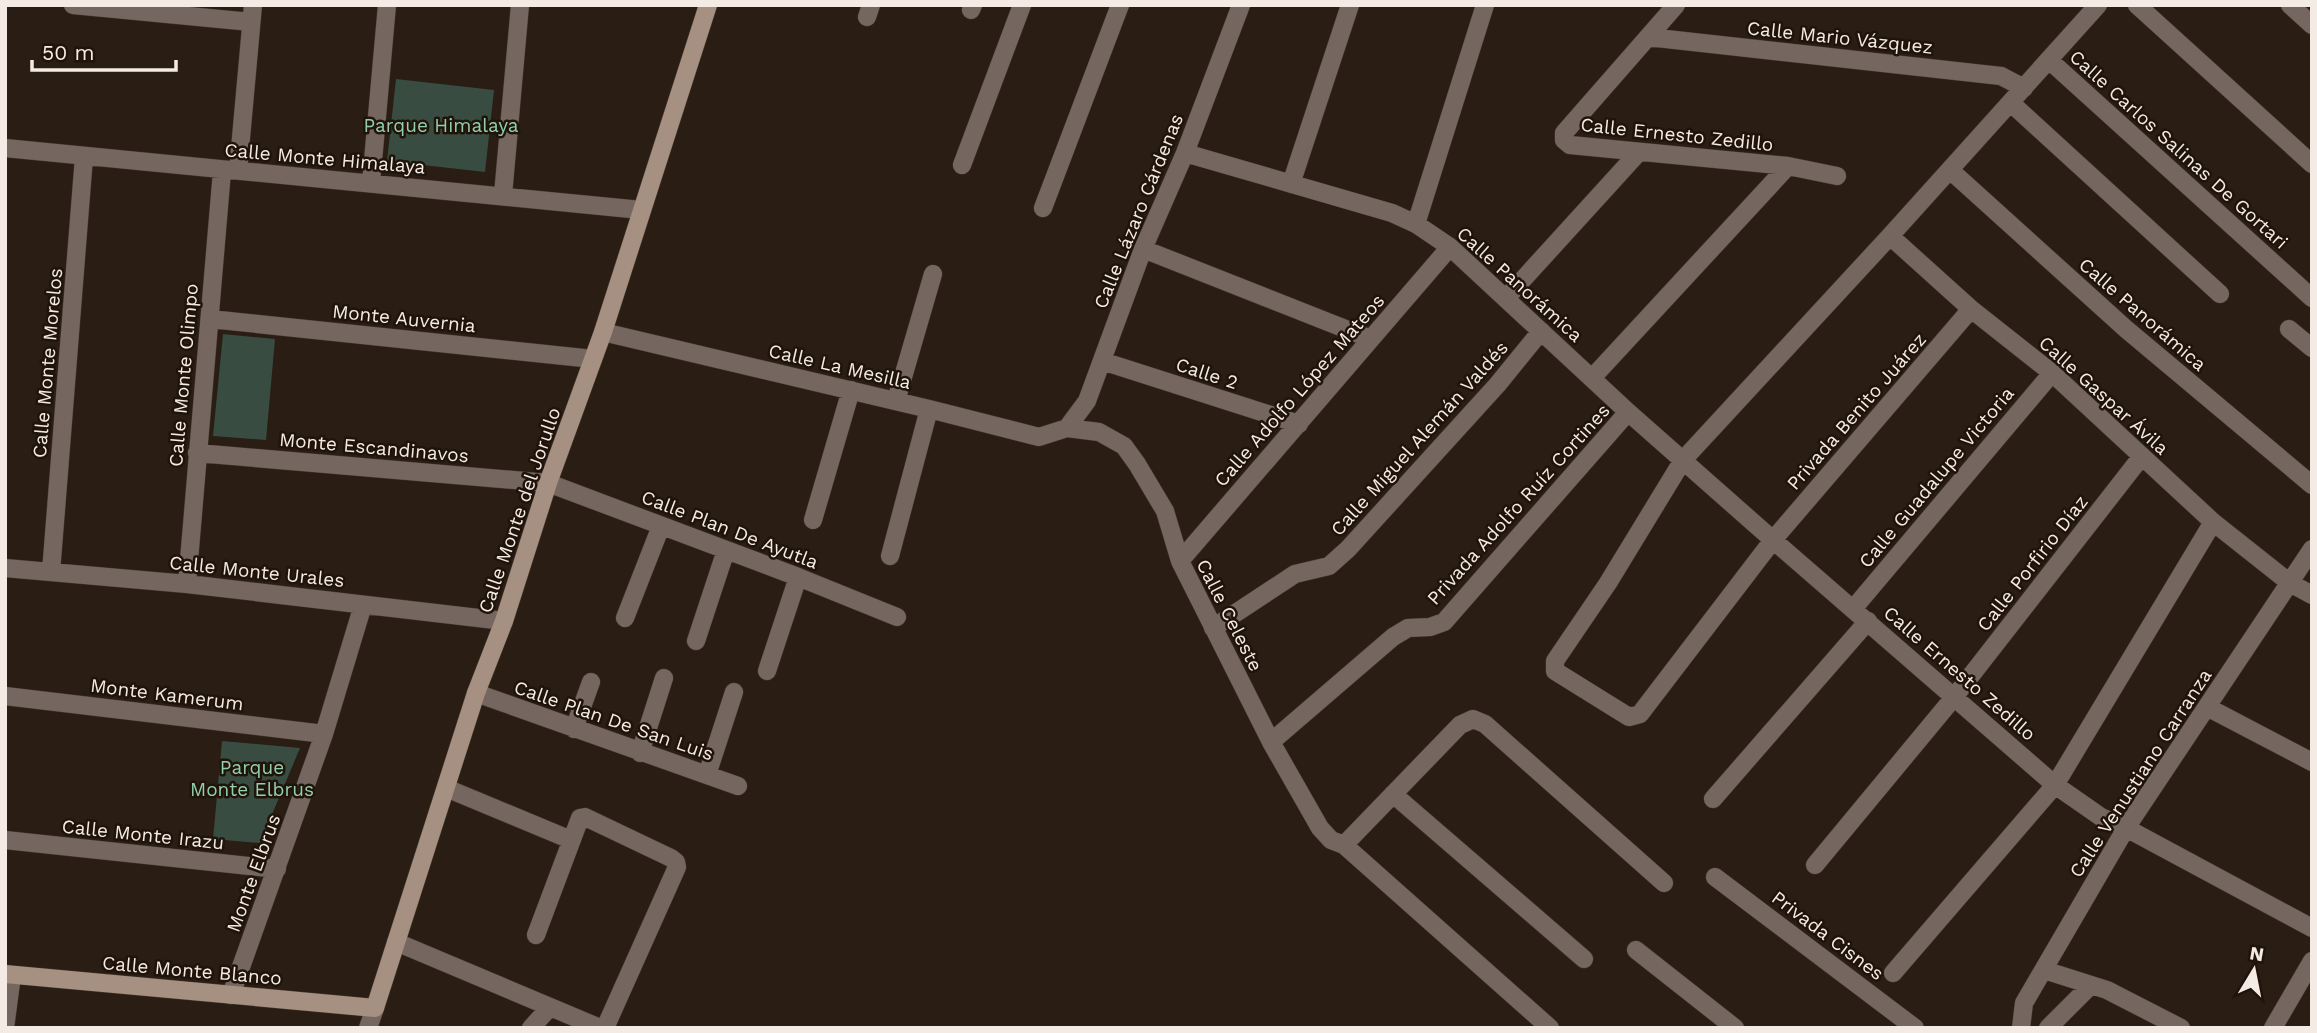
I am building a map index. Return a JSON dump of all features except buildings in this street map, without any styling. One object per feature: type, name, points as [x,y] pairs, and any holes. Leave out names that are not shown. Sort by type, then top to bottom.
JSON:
[{"type":"street","points":[[73,5],[252,14]]},
{"type":"street","points":[[370,183],[387,5]]},
{"type":"street","points":[[503,195],[520,5]]},
{"type":"street","name":"Calle Monte del Jorullo","points":[[368,1028],[476,693],[504,621],[548,483],[603,332],[708,5]]},
{"type":"street","points":[[962,165],[1022,5]]},
{"type":"street","points":[[1044,208],[1120,5]]},
{"type":"street","name":"Calle Lázaro Cárdenas","points":[[1067,428],[1087,401],[1143,249],[1185,153],[1241,5]]},
{"type":"street","points":[[1291,184],[1350,5]]},
{"type":"street","points":[[1416,224],[1485,5]]},
{"type":"street","name":"Calle Ernesto Zedillo","points":[[1676,5],[1564,133],[1564,140],[1570,145],[1788,166],[1838,176]]},
{"type":"street","points":[[1683,460],[2098,5]]},
{"type":"street","points":[[2137,5],[2312,164]]},
{"type":"street","points":[[2290,5],[2312,25]]},
{"type":"street","name":"Calle Monte Olimpo","points":[[187,584],[210,319],[252,14]]},
{"type":"street","name":"Calle Mario Vázquez","points":[[1648,37],[2001,76],[2024,88]]},
{"type":"street","name":"Calle Carlos Salinas De Gortari","points":[[2049,60],[2312,298]]},
{"type":"street","points":[[2011,103],[2220,294]]},
{"type":"street","name":"Calle Monte Himalaya","points":[[5,148],[641,210]]},
{"type":"street","name":"Calle Panorámica","points":[[1185,153],[1392,213],[1416,224],[1450,247],[1628,412],[1773,541]]},
{"type":"street","points":[[1506,298],[1638,153]]},
{"type":"street","name":"Calle Monte Morelos","points":[[51,572],[84,157]]},
{"type":"street","points":[[1592,378],[1788,166]]},
{"type":"street","name":"Calle Panorámica","points":[[1950,170],[2126,329],[2312,485]]},
{"type":"street","name":"Calle Gaspar Ávila","points":[[1890,236],[1971,309],[2052,373],[2213,522],[2290,583],[2312,595]]},
{"type":"street","name":"Calle Adolfo López Mateos","points":[[1180,561],[1450,247]]},
{"type":"street","points":[[1143,249],[1371,339]]},
{"type":"street","points":[[896,401],[933,274]]},
{"type":"street","name":"Privada Benito Juárez","points":[[1683,460],[1608,583],[1555,661],[1555,671],[1629,717],[1640,714],[1773,541],[1971,309]]},
{"type":"street","name":"Monte Auvernia","points":[[210,319],[593,359]]},
{"type":"street","points":[[2289,329],[2312,348]]},
{"type":"street","name":"Calle Miguel Alemán Valdés","points":[[1213,628],[1295,574],[1329,565],[1348,549],[1498,384],[1541,331]]},
{"type":"street","name":"Calle La Mesilla","points":[[603,332],[929,408],[1039,437],[1067,428]]},
{"type":"street","name":"Calle 2","points":[[1102,360],[1299,425]]},
{"type":"street","name":"Calle Guadalupe Victoria","points":[[1853,609],[2052,373]]},
{"type":"street","points":[[813,520],[851,390]]},
{"type":"street","points":[[890,556],[929,408]]},
{"type":"street","name":"Privada Adolfo Ruíz Cortines","points":[[1271,742],[1393,637],[1408,628],[1430,627],[1444,622],[1628,412]]},
{"type":"street","name":"Calle Celeste","points":[[1067,428],[1099,432],[1124,446],[1137,464],[1165,511],[1180,561],[1213,628],[1271,742],[1320,828],[1331,840],[1344,845],[1528,1022],[1550,1028]]},
{"type":"street","name":"Monte Escandinavos","points":[[197,453],[548,483]]},
{"type":"street","name":"Calle Porfirio Díaz","points":[[1815,865],[1955,696],[2142,456]]},
{"type":"street","name":"Calle Plan De Ayutla","points":[[548,483],[897,617]]},
{"type":"street","points":[[1893,973],[2055,785],[2213,522]]},
{"type":"street","points":[[625,618],[662,526]]},
{"type":"street","name":"Calle Ernesto Zedillo","points":[[1773,541],[2055,785],[2101,817],[2312,928]]},
{"type":"street","name":"Calle Venustiano Carranza","points":[[2021,1028],[2024,1003],[2126,828],[2312,549]]},
{"type":"street","points":[[696,641],[726,550]]},
{"type":"street","name":"Calle Monte Urales","points":[[5,568],[187,584],[504,621]]},
{"type":"street","points":[[767,671],[798,577]]},
{"type":"street","name":"Monte Elbrus","points":[[231,995],[324,734],[363,604]]},
{"type":"street","points":[[1713,799],[1868,621]]},
{"type":"street","points":[[640,753],[664,678]]},
{"type":"street","points":[[574,729],[591,682]]},
{"type":"street","points":[[707,775],[734,692]]},
{"type":"street","name":"Calle Plan De San Luis","points":[[476,693],[737,786]]},
{"type":"street","name":"Monte Kamerum","points":[[5,696],[324,734]]},
{"type":"street","points":[[2207,707],[2312,762]]},
{"type":"street","points":[[1344,845],[1460,725],[1473,719],[1485,724],[1664,883]]},
{"type":"street","points":[[446,788],[571,840]]},
{"type":"street","points":[[1393,794],[1584,959]]},
{"type":"street","points":[[396,942],[603,1028],[677,867],[676,862],[585,817],[580,818],[536,935]]},
{"type":"street","name":"Calle Monte Irazu","points":[[5,840],[277,869]]},
{"type":"street","name":"Privada Cisnes","points":[[1715,877],[1915,1028]]},
{"type":"street","points":[[1636,950],[1735,1028]]},
{"type":"street","points":[[2273,1028],[2312,961]]},
{"type":"street","points":[[2044,970],[2107,990],[2181,1028]]},
{"type":"street","points":[[5,1028],[8,975]]},
{"type":"street","name":"Calle Monte Blanco","points":[[8,975],[375,1008]]},
{"type":"street","points":[[2048,1028],[2091,985]]},
{"type":"street","points":[[531,1028],[550,1007]]},
{"type":"green space","name":"Parque Himalaya","points":[[396,79],[494,90],[485,172],[387,161]]},
{"type":"green space","points":[[223,334],[275,339],[266,440],[213,436]]},
{"type":"green space","name":"Parque Monte Elbrus","points":[[222,741],[300,748],[260,843],[213,839]]}]
